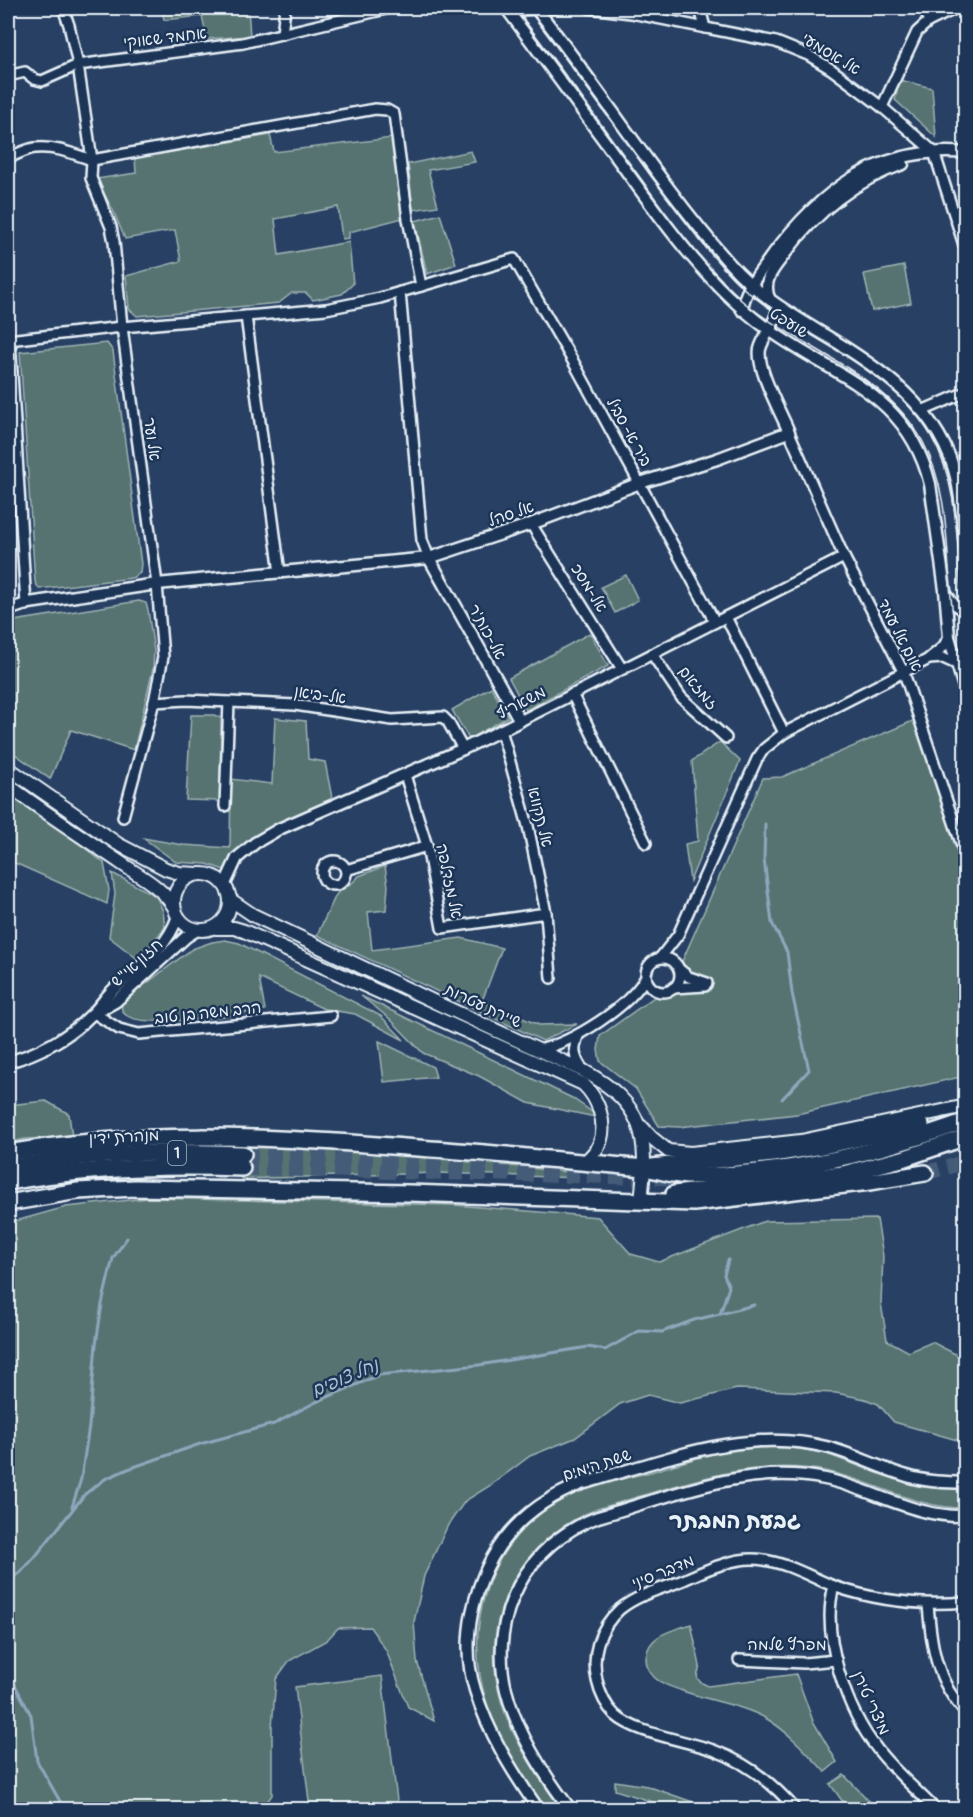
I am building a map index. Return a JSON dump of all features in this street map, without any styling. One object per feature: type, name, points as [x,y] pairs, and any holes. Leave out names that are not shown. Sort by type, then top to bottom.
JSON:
[{"type":"highway","points":[[8,1153],[121,1139],[247,1137],[499,1155],[645,1168],[671,1175],[692,1176],[804,1165],[880,1150],[966,1121]]},
{"type":"highway","points":[[645,1168],[773,1154],[921,1125]]},
{"type":"highway","points":[[641,1200],[656,1196],[843,1174],[902,1159],[966,1137]]},
{"type":"highway","name":"מנהרת ידין","points":[[8,1168],[111,1155],[208,1152],[242,1161],[112,1170],[8,1182]]},
{"type":"highway","points":[[8,1203],[78,1191],[135,1188],[641,1200],[656,1203],[715,1201],[925,1173]]},
{"type":"highway","points":[[8,1212],[135,1188]]},
{"type":"main road","points":[[8,768],[118,844],[166,869],[179,873],[213,876],[225,884],[231,900],[228,916],[216,928],[207,931],[196,930],[182,923],[166,895],[157,886],[8,785]]},
{"type":"main road","points":[[176,912],[177,890],[189,877],[198,874]]},
{"type":"main road","name":"שיירת עטרות","points":[[231,900],[253,915],[584,1071],[615,1092],[634,1117],[644,1144],[645,1168],[641,1200]]},
{"type":"main road","name":"שיירת עטרות","points":[[216,928],[234,928],[244,931],[583,1084],[597,1103],[602,1130],[598,1145],[584,1163]]},
{"type":"main road","points":[[634,1117],[647,1134],[668,1151],[692,1153],[801,1141],[966,1106]]},
{"type":"street","name":"אל וער","points":[[63,8],[78,65],[92,160],[91,178],[111,227],[114,242],[122,327],[157,584],[163,657],[154,702],[123,817]]},
{"type":"street","points":[[282,34],[285,8]]},
{"type":"street","name":"אחמד שאוקי","points":[[8,76],[25,72],[34,79],[42,81],[78,65],[243,43],[390,8],[402,8]]},
{"type":"street","name":"שועפט","points":[[506,8],[656,212],[712,281],[742,310],[861,386],[893,414],[906,429],[916,445],[928,476],[934,504],[948,631],[966,694]]},
{"type":"street","points":[[523,30],[518,8],[554,8]]},
{"type":"street","name":"אל אסמעי","points":[[588,8],[631,13],[776,42],[799,51],[831,69],[882,106],[934,152]]},
{"type":"street","points":[[700,8],[705,28]]},
{"type":"street","points":[[927,8],[928,22]]},
{"type":"street","points":[[882,106],[917,32],[928,22],[957,8]]},
{"type":"street","name":"שועפט","points":[[536,9],[676,197],[736,270],[774,303],[875,366],[905,392],[922,411],[938,433],[957,478],[966,553]]},
{"type":"street","points":[[8,158],[33,148],[47,148],[92,160],[375,109],[387,110],[394,114],[408,219],[421,286],[326,309],[122,327],[9,340],[26,604]]},
{"type":"street","points":[[742,310],[743,301],[751,285],[765,265],[796,225],[835,189],[873,167],[902,158],[934,152],[966,153]]},
{"type":"street","points":[[934,152],[966,251]]},
{"type":"street","points":[[789,432],[760,364],[760,350],[776,318],[774,303],[767,294],[766,285],[772,272],[802,231],[829,205],[870,178],[934,152]]},
{"type":"street","name":"ביר א- סביל","points":[[421,286],[514,259],[570,354],[715,622]]},
{"type":"street","points":[[736,270],[750,272],[765,265]]},
{"type":"street","points":[[400,292],[422,540],[429,558]]},
{"type":"street","points":[[246,316],[280,573]]},
{"type":"street","points":[[922,411],[966,392]]},
{"type":"street","name":"אל סהל","points":[[8,610],[26,604],[157,584],[429,558],[789,432]]},
{"type":"street","name":"אום אל עמד","points":[[789,432],[844,557],[904,673],[966,858]]},
{"type":"street","name":"אל-מסכ","points":[[531,524],[622,669]]},
{"type":"street","name":"משאריף","points":[[225,884],[237,858],[255,843],[279,829],[463,749],[844,557]]},
{"type":"street","name":"אל-כות'ר","points":[[429,558],[520,720]]},
{"type":"street","points":[[538,1050],[554,1047],[579,1034],[630,998],[646,977],[650,964],[660,958],[678,935],[757,759],[764,749],[784,733],[904,673],[927,660],[943,647],[953,614],[963,608],[949,599],[945,590]]},
{"type":"street","points":[[726,616],[784,733]]},
{"type":"street","name":"זמזאם","points":[[652,654],[681,697],[726,738]]},
{"type":"street","points":[[927,660],[943,658],[956,664]]},
{"type":"street","points":[[572,694],[646,843]]},
{"type":"street","name":"אל-ביאן","points":[[154,702],[186,700],[295,705],[392,720],[443,717],[463,749]]},
{"type":"street","points":[[225,806],[229,702]]},
{"type":"street","name":"אל תקווא","points":[[501,730],[528,826],[546,913],[551,978]]},
{"type":"street","name":"אל מזדלפה","points":[[405,775],[427,846],[442,928],[546,913]]},
{"type":"street","points":[[346,870],[427,846]]},
{"type":"street","name":"חזון אי\"ש","points":[[94,1013],[114,989],[161,948],[172,932],[176,912]]},
{"type":"street","name":"חזון אי\"ש","points":[[8,1062],[27,1055],[65,1035],[94,1013],[115,1002],[196,930]]},
{"type":"street","points":[[673,988],[680,979],[677,966],[678,935]]},
{"type":"street","points":[[630,998],[656,990],[665,991],[706,984],[690,977],[671,960],[660,958]]},
{"type":"street","points":[[646,977],[649,984],[656,990]]},
{"type":"street","name":"הרב משה בן טוב","points":[[94,1013],[118,1029],[140,1034],[331,1016]]},
{"type":"street","points":[[579,1034],[574,1048],[577,1062],[584,1071]]},
{"type":"street","name":"ששת הימים","points":[[539,1809],[513,1773],[490,1730],[474,1689],[468,1649],[469,1627],[475,1599],[489,1560],[511,1530],[535,1508],[548,1499],[581,1484],[721,1444],[764,1440],[794,1441],[827,1447],[922,1480],[966,1483]]},
{"type":"street","points":[[571,1809],[543,1769],[521,1728],[507,1691],[502,1658],[502,1640],[507,1615],[520,1581],[538,1557],[559,1536],[598,1516],[735,1478],[773,1474],[800,1475],[829,1480],[921,1512],[966,1516]]},
{"type":"street","name":"מדבר סיני","points":[[796,1809],[772,1785],[741,1763],[711,1749],[631,1725],[614,1714],[607,1704],[597,1677],[596,1651],[604,1628],[618,1611],[640,1597],[723,1564],[739,1561],[762,1560],[795,1569],[834,1586],[878,1598],[928,1604],[966,1602]]},
{"type":"street","name":"מיצרי טירן","points":[[834,1586],[831,1596],[831,1612],[836,1660],[850,1699],[873,1744],[936,1809]]},
{"type":"street","points":[[928,1604],[931,1639],[939,1671],[950,1693],[966,1713]]},
{"type":"street","name":"מפרץ שלמה","points":[[739,1660],[804,1663],[836,1660]]},
{"type":"green space","points":[[162,8],[248,8],[250,36],[207,39],[202,16],[164,20]]},
{"type":"green space","points":[[900,80],[932,88],[936,137],[895,100]]},
{"type":"green space","points":[[270,135],[274,152],[392,138],[403,218],[349,232],[349,238],[342,239],[338,207],[275,219],[279,255],[349,242],[353,284],[342,294],[313,300],[306,293],[292,293],[279,303],[137,316],[129,309],[126,276],[181,261],[175,230],[125,239],[113,210],[96,179],[136,173],[135,158]]},
{"type":"green space","points":[[471,151],[475,162],[428,170],[438,206],[413,210],[408,164]]},
{"type":"green space","points":[[440,214],[456,264],[427,274],[415,221]]},
{"type":"green space","points":[[904,266],[911,303],[872,311],[864,274]]},
{"type":"green space","points":[[107,343],[113,351],[141,564],[140,573],[132,578],[39,589],[35,582],[20,352]]},
{"type":"green space","points":[[626,575],[638,600],[615,613],[601,587]]},
{"type":"green space","points":[[139,601],[146,603],[154,651],[153,669],[134,750],[71,730],[50,779],[8,749],[8,622]]},
{"type":"green space","points":[[590,633],[608,666],[526,710],[509,678]]},
{"type":"green space","points":[[491,687],[508,717],[469,739],[452,710]]},
{"type":"green space","points":[[191,715],[214,715],[221,718],[220,801],[186,800]]},
{"type":"green space","points":[[275,718],[306,721],[308,759],[325,762],[333,803],[250,843],[224,870],[207,864],[176,862],[143,838],[183,845],[230,848],[231,779],[272,784]]},
{"type":"green space","points":[[915,720],[965,875],[965,1076],[797,1114],[679,1127],[659,1126],[636,1089],[600,1061],[598,1050],[600,1036],[672,984],[763,778],[782,777]]},
{"type":"green space","points":[[720,742],[740,761],[690,881],[685,844],[698,841],[692,761]]},
{"type":"green space","points":[[8,788],[104,863],[109,890],[107,904],[8,860]]},
{"type":"green space","points":[[385,866],[388,886],[386,910],[368,912],[372,950],[461,938],[502,948],[482,1001],[539,1025],[577,1024],[543,1041],[317,935],[336,895],[343,887],[349,886],[359,876]]},
{"type":"green space","points":[[112,873],[156,896],[163,911],[165,927],[139,960],[109,937],[115,894]]},
{"type":"green space","points":[[225,940],[239,943],[381,1016],[404,1040],[355,1014],[324,1009],[259,978],[265,1010],[171,1021],[136,1019],[123,1012],[122,1002],[192,949]]},
{"type":"green space","points":[[361,996],[572,1098],[592,1112],[595,1117],[528,1103],[479,1076],[423,1053],[390,1019]]},
{"type":"green space","points":[[379,1041],[433,1067],[436,1077],[384,1082]]},
{"type":"green space","points":[[46,1101],[69,1114],[72,1137],[25,1139],[8,1143],[8,1105]]},
{"type":"green space","points":[[246,1145],[495,1164],[578,1173],[578,1178],[437,1173],[242,1179]]},
{"type":"green space","points":[[148,1198],[455,1205],[598,1217],[631,1254],[659,1262],[765,1221],[877,1219],[883,1256],[881,1303],[887,1340],[909,1352],[932,1342],[965,1359],[965,1440],[957,1440],[894,1422],[878,1404],[836,1393],[737,1389],[680,1403],[648,1395],[620,1404],[575,1438],[530,1456],[465,1501],[448,1525],[424,1576],[414,1622],[417,1661],[434,1721],[408,1707],[386,1650],[370,1627],[338,1628],[327,1640],[289,1661],[276,1679],[272,1727],[272,1795],[262,1809],[8,1809],[8,1223],[66,1207]]},
{"type":"green space","points":[[766,1447],[795,1448],[827,1454],[885,1476],[923,1487],[965,1490],[965,1508],[929,1504],[829,1472],[799,1468],[770,1468],[712,1476],[597,1509],[570,1522],[547,1539],[528,1559],[512,1582],[502,1608],[496,1635],[495,1664],[499,1693],[509,1724],[524,1754],[561,1809],[547,1809],[513,1759],[499,1733],[488,1707],[481,1679],[478,1651],[479,1622],[486,1591],[503,1554],[529,1523],[551,1506],[575,1494],[716,1453]]},
{"type":"green space","points":[[691,1624],[700,1666],[697,1677],[700,1682],[708,1686],[796,1674],[813,1721],[837,1762],[825,1772],[791,1737],[767,1719],[746,1710],[691,1694],[660,1682],[653,1676],[646,1661],[647,1650],[651,1644],[669,1631]]},
{"type":"green space","points":[[382,1676],[398,1809],[310,1809],[295,1687]]},
{"type":"green space","points":[[844,1775],[877,1809],[848,1809],[830,1784]]},
{"type":"green space","points":[[615,1781],[647,1786],[713,1809],[666,1809],[653,1802],[615,1790]]},
{"type":"waterway","points":[[765,824],[764,859],[772,923],[787,952],[792,993],[809,1070],[782,1099]]},
{"type":"waterway","points":[[72,1507],[81,1479],[89,1426],[102,1304],[113,1258],[127,1238]]},
{"type":"waterway","name":"נחל צופים","points":[[8,1581],[20,1573],[35,1557],[85,1494],[105,1479],[200,1444],[274,1424],[316,1402],[379,1375],[479,1365],[588,1347],[605,1350],[639,1331],[662,1332],[694,1320],[720,1314],[729,1287],[724,1275],[728,1260]]},
{"type":"waterway","points":[[720,1314],[754,1305]]},
{"type":"waterway","points":[[8,1672],[31,1715],[37,1761],[65,1810]]},
{"type":"tunnel","points":[[921,1125],[966,1113]]},
{"type":"tunnel","points":[[850,1162],[897,1153]]},
{"type":"tunnel","points":[[243,1154],[351,1159],[501,1160]]},
{"type":"tunnel","points":[[925,1173],[966,1162]]},
{"type":"tunnel","points":[[242,1168],[680,1178]]},
{"type":"tram line","points":[[515,8],[673,223],[720,280],[756,311],[835,360],[885,395],[906,417],[923,442],[940,487],[947,534],[955,629],[966,673]]},
{"type":"tram line","points":[[527,8],[682,218],[728,273],[764,304],[868,370],[892,389],[913,411],[931,436],[942,459],[954,506],[966,631]]},
{"type":"district","name":"גבעת המבתר","points":[[735,1521]]}]
